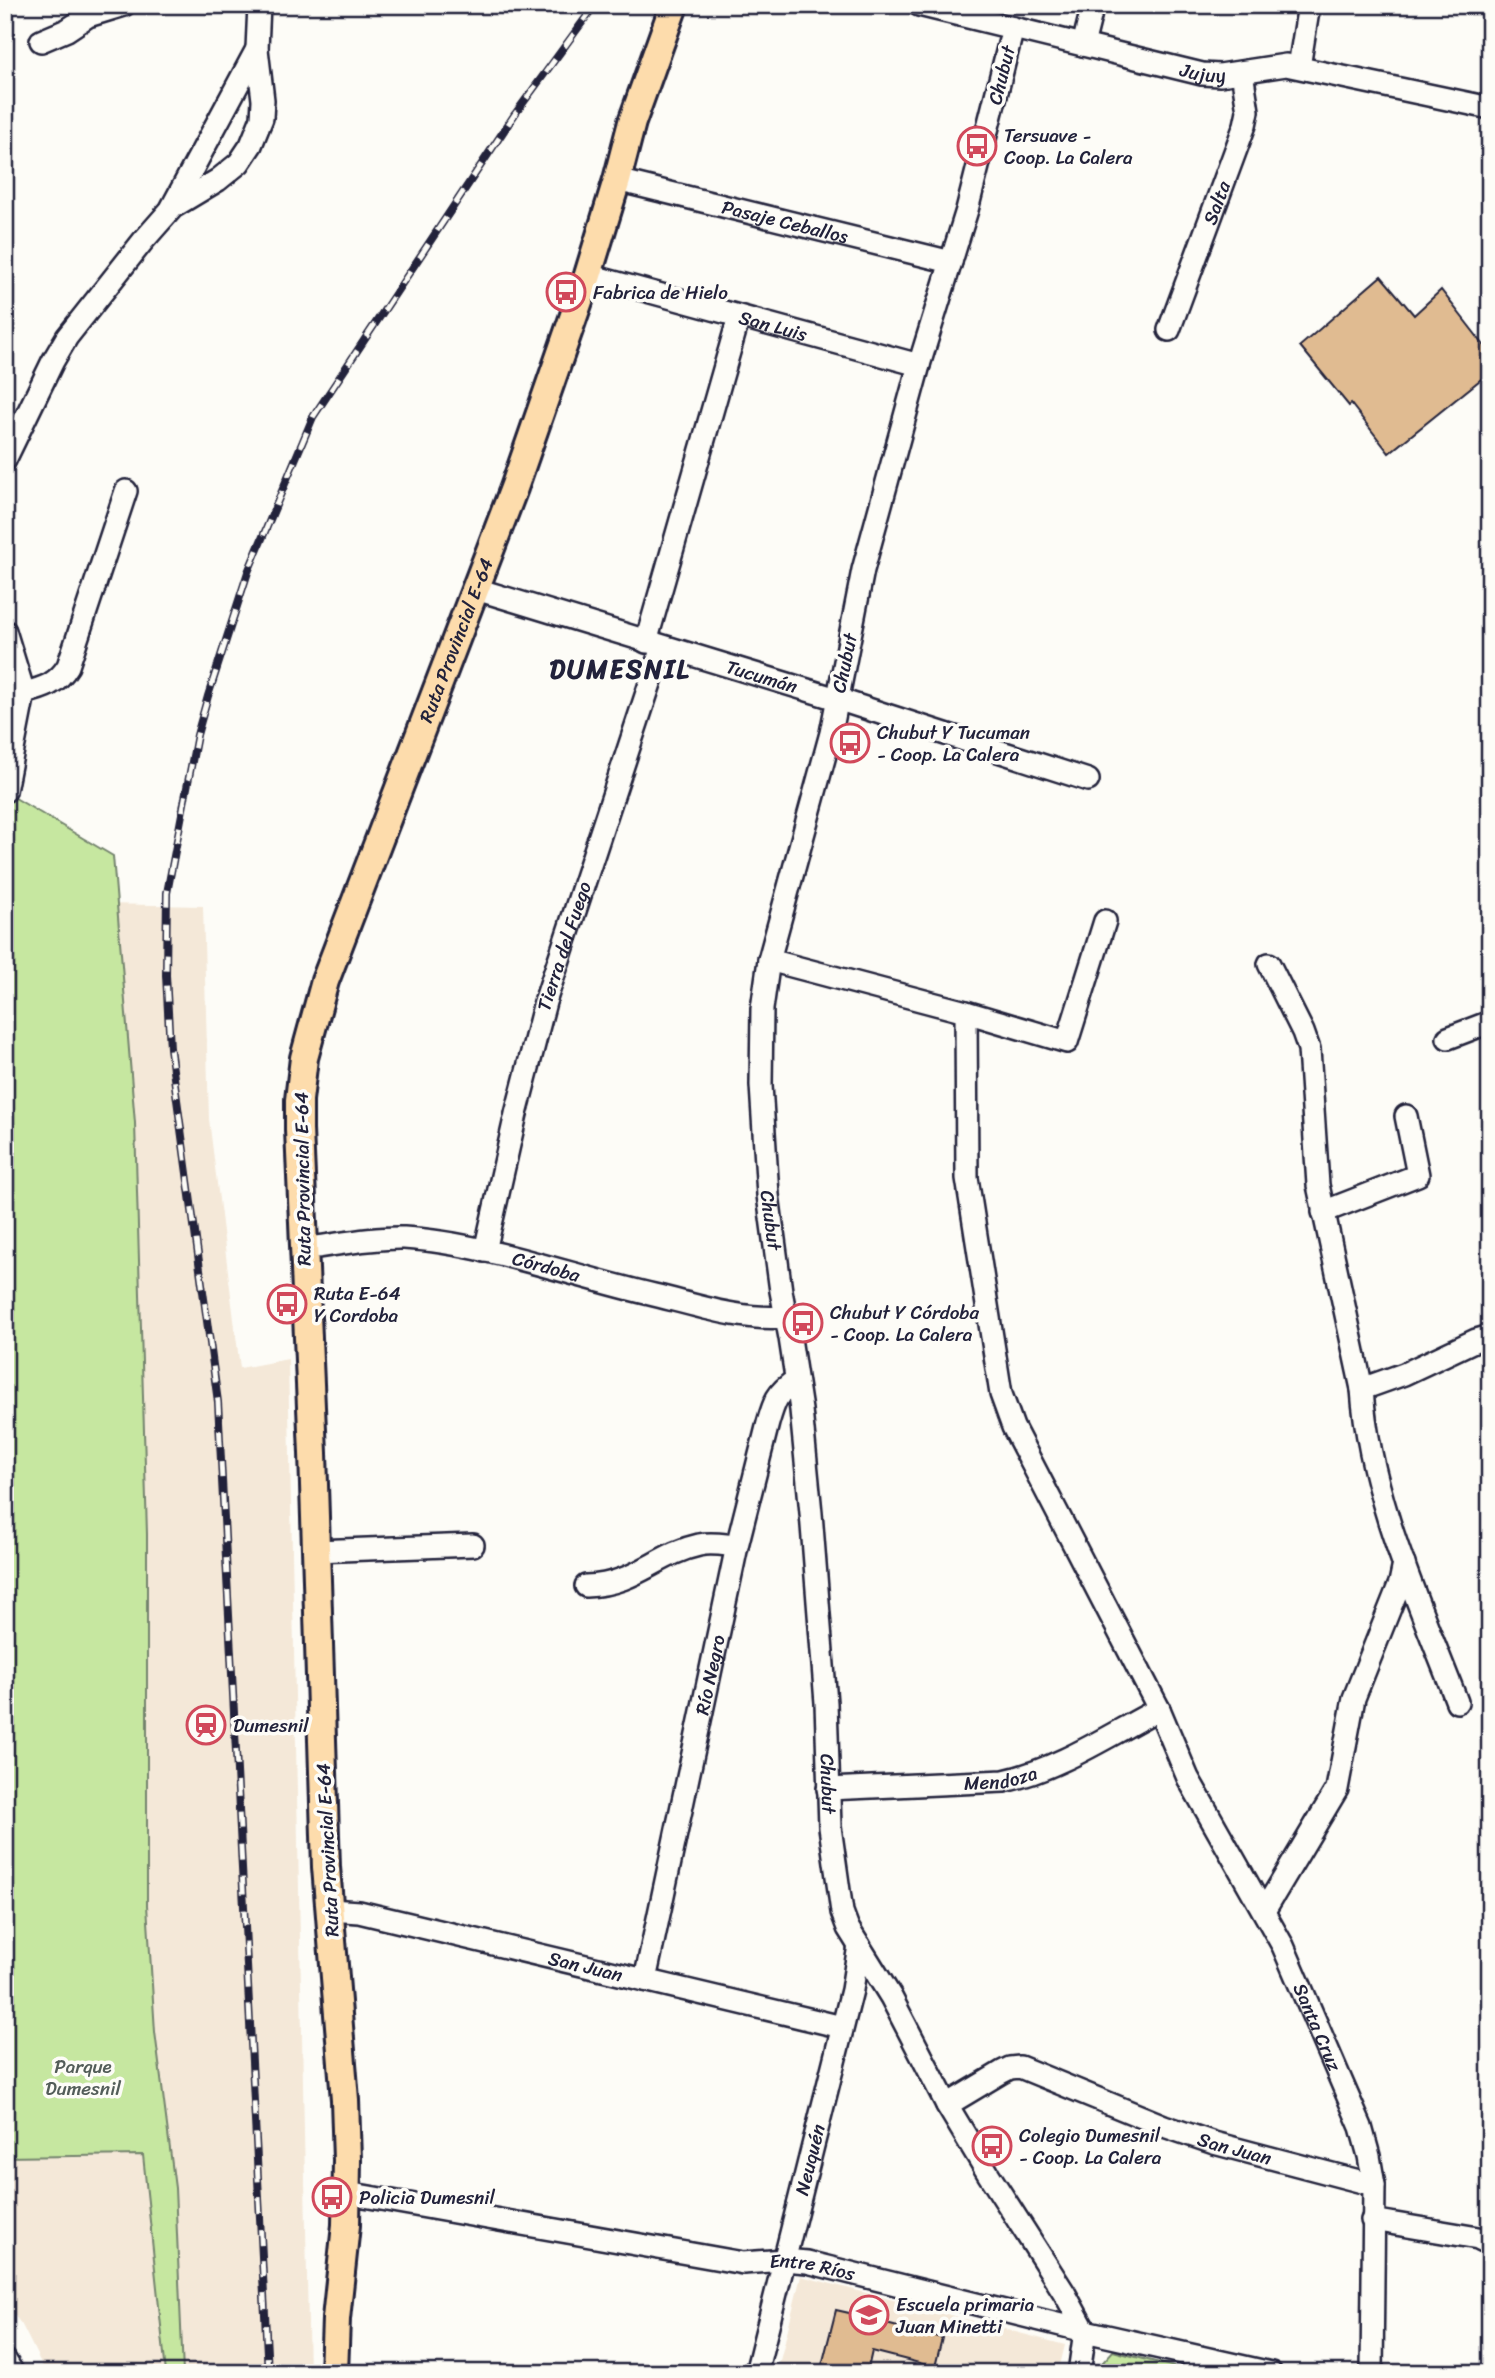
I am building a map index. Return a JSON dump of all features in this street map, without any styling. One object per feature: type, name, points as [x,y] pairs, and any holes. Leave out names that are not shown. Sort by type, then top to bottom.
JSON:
[{"type":"main road","name":"Ruta Provincial E-64","points":[[334,2373],[347,2193],[345,2100],[330,1910],[315,1551],[299,1100],[303,1058],[311,1025],[372,853],[514,488],[588,275],[618,180],[632,122],[674,5]]},
{"type":"street","points":[[41,41],[67,30],[88,16],[124,5]]},
{"type":"street","points":[[5,460],[67,337],[173,207],[218,180],[239,163],[251,145],[262,118],[257,49],[259,5]]},
{"type":"street","name":"Jujuy","points":[[919,5],[1202,74],[1242,72],[1272,65],[1299,67],[1490,108]]},
{"type":"street","points":[[1083,45],[1093,5]]},
{"type":"street","points":[[1299,67],[1308,5]]},
{"type":"street","name":"Chubut","points":[[1013,28],[967,210],[919,365],[863,570],[831,733],[769,960],[762,1019],[762,1107],[768,1195],[796,1380],[811,1513],[825,1675],[830,1827],[838,1894],[848,1928],[891,1997],[947,2105],[1065,2294],[1085,2332]]},
{"type":"street","points":[[169,212],[257,49]]},
{"type":"street","name":"Salta","points":[[1170,330],[1245,125],[1248,111],[1242,72]]},
{"type":"street","name":"Pasaje Ceballos","points":[[618,180],[951,262]]},
{"type":"street","name":"San Luis","points":[[588,275],[919,365]]},
{"type":"street","name":"Tierra del Fuego","points":[[485,1251],[541,1014],[654,645],[739,317]]},
{"type":"street","points":[[24,693],[47,687],[61,677],[68,666],[126,491]]},
{"type":"street","name":"Tucumán","points":[[476,589],[837,699],[1088,780]]},
{"type":"street","points":[[5,631],[24,693],[5,791]]},
{"type":"street","points":[[769,960],[966,1012],[1067,1042],[1105,921]]},
{"type":"street","points":[[1269,964],[1309,1049],[1318,1185],[1362,1389],[1364,1422],[1371,1458],[1404,1564],[1457,1702]]},
{"type":"street","name":"Santa Cruz","points":[[966,1012],[967,1178],[1001,1394],[1013,1427],[1158,1709],[1188,1778],[1283,1947],[1361,2127],[1374,2185],[1371,2373]]},
{"type":"street","points":[[1448,1038],[1490,1022]]},
{"type":"street","points":[[1323,1212],[1418,1175],[1406,1116]]},
{"type":"street","name":"Córdoba","points":[[303,1249],[386,1238],[406,1238],[485,1251],[639,1292],[756,1319],[785,1317]]},
{"type":"street","points":[[1362,1389],[1405,1374],[1490,1336]]},
{"type":"street","name":"Río Negro","points":[[645,1980],[737,1546],[773,1405],[782,1389],[796,1380]]},
{"type":"street","points":[[586,1586],[623,1581],[703,1544],[737,1546]]},
{"type":"street","points":[[315,1551],[473,1545]]},
{"type":"street","points":[[1264,1911],[1336,1789],[1354,1699],[1400,1583],[1404,1564]]},
{"type":"street","name":"Mendoza","points":[[828,1789],[1004,1781],[1058,1763],[1158,1709]]},
{"type":"street","name":"San Juan","points":[[330,1910],[359,1912],[842,2027]]},
{"type":"street","name":"Neuquén","points":[[756,2373],[852,1990],[859,1945]]},
{"type":"street","name":"San Juan","points":[[947,2105],[1002,2072],[1020,2067],[1191,2136],[1374,2185]]},
{"type":"street","name":"Entre Ríos","points":[[347,2193],[743,2263],[784,2260],[833,2267],[1085,2332],[1271,2373]]},
{"type":"street","points":[[1372,2220],[1478,2238],[1490,2244]]},
{"type":"street","points":[[1079,2373],[1085,2332]]},
{"type":"street","points":[[5,2360],[13,2373]]},
{"type":"shaded area","points":[[5,902],[203,906],[209,1119],[240,1368],[288,1359],[309,2373],[46,2373],[22,2325],[5,2303]]},
{"type":"shaded area","points":[[801,2276],[1065,2345],[1058,2373],[777,2373]]},
{"type":"green space","name":"Parque Dumesnil","points":[[5,792],[113,856],[135,1123],[147,1534],[147,1905],[155,2032],[175,2188],[183,2373],[166,2373],[143,2155],[5,2157]]},
{"type":"green space","points":[[1113,2351],[1198,2373],[1093,2373]]},
{"type":"building","points":[[1381,276],[1414,315],[1441,290],[1490,353],[1490,372],[1389,453],[1351,404],[1349,406],[1300,346]]},
{"type":"building","points":[[861,2303],[881,2308],[878,2322],[942,2338],[935,2367],[872,2351],[867,2373],[820,2373],[836,2310],[858,2315]]},
{"type":"railway","points":[[268,2373],[218,1402],[170,1048],[166,975],[167,893],[197,735],[208,696],[248,572],[313,417],[515,114],[595,5]]},
{"type":"place","name":"Tersuave - Coop. La Calera","points":[[977,146]]},
{"type":"place","name":"Fabrica de Hielo","points":[[566,292]]},
{"type":"place","name":"Chubut Y Tucuman - Coop. La Calera","points":[[850,743]]},
{"type":"place","name":"Ruta E-64 Y Cordoba","points":[[287,1304]]},
{"type":"place","name":"Chubut Y Córdoba - Coop. La Calera","points":[[803,1323]]},
{"type":"place","name":"Dumesnil","points":[[206,1725]]},
{"type":"place","name":"Colegio Dumesnil - Coop. La Calera","points":[[992,2146]]},
{"type":"place","name":"Policia Dumesnil","points":[[332,2197]]},
{"type":"place","name":"Escuela primaria Juan Minetti","points":[[869,2315]]},
{"type":"district","name":"DUMESNIL","points":[[620,669]]}]
